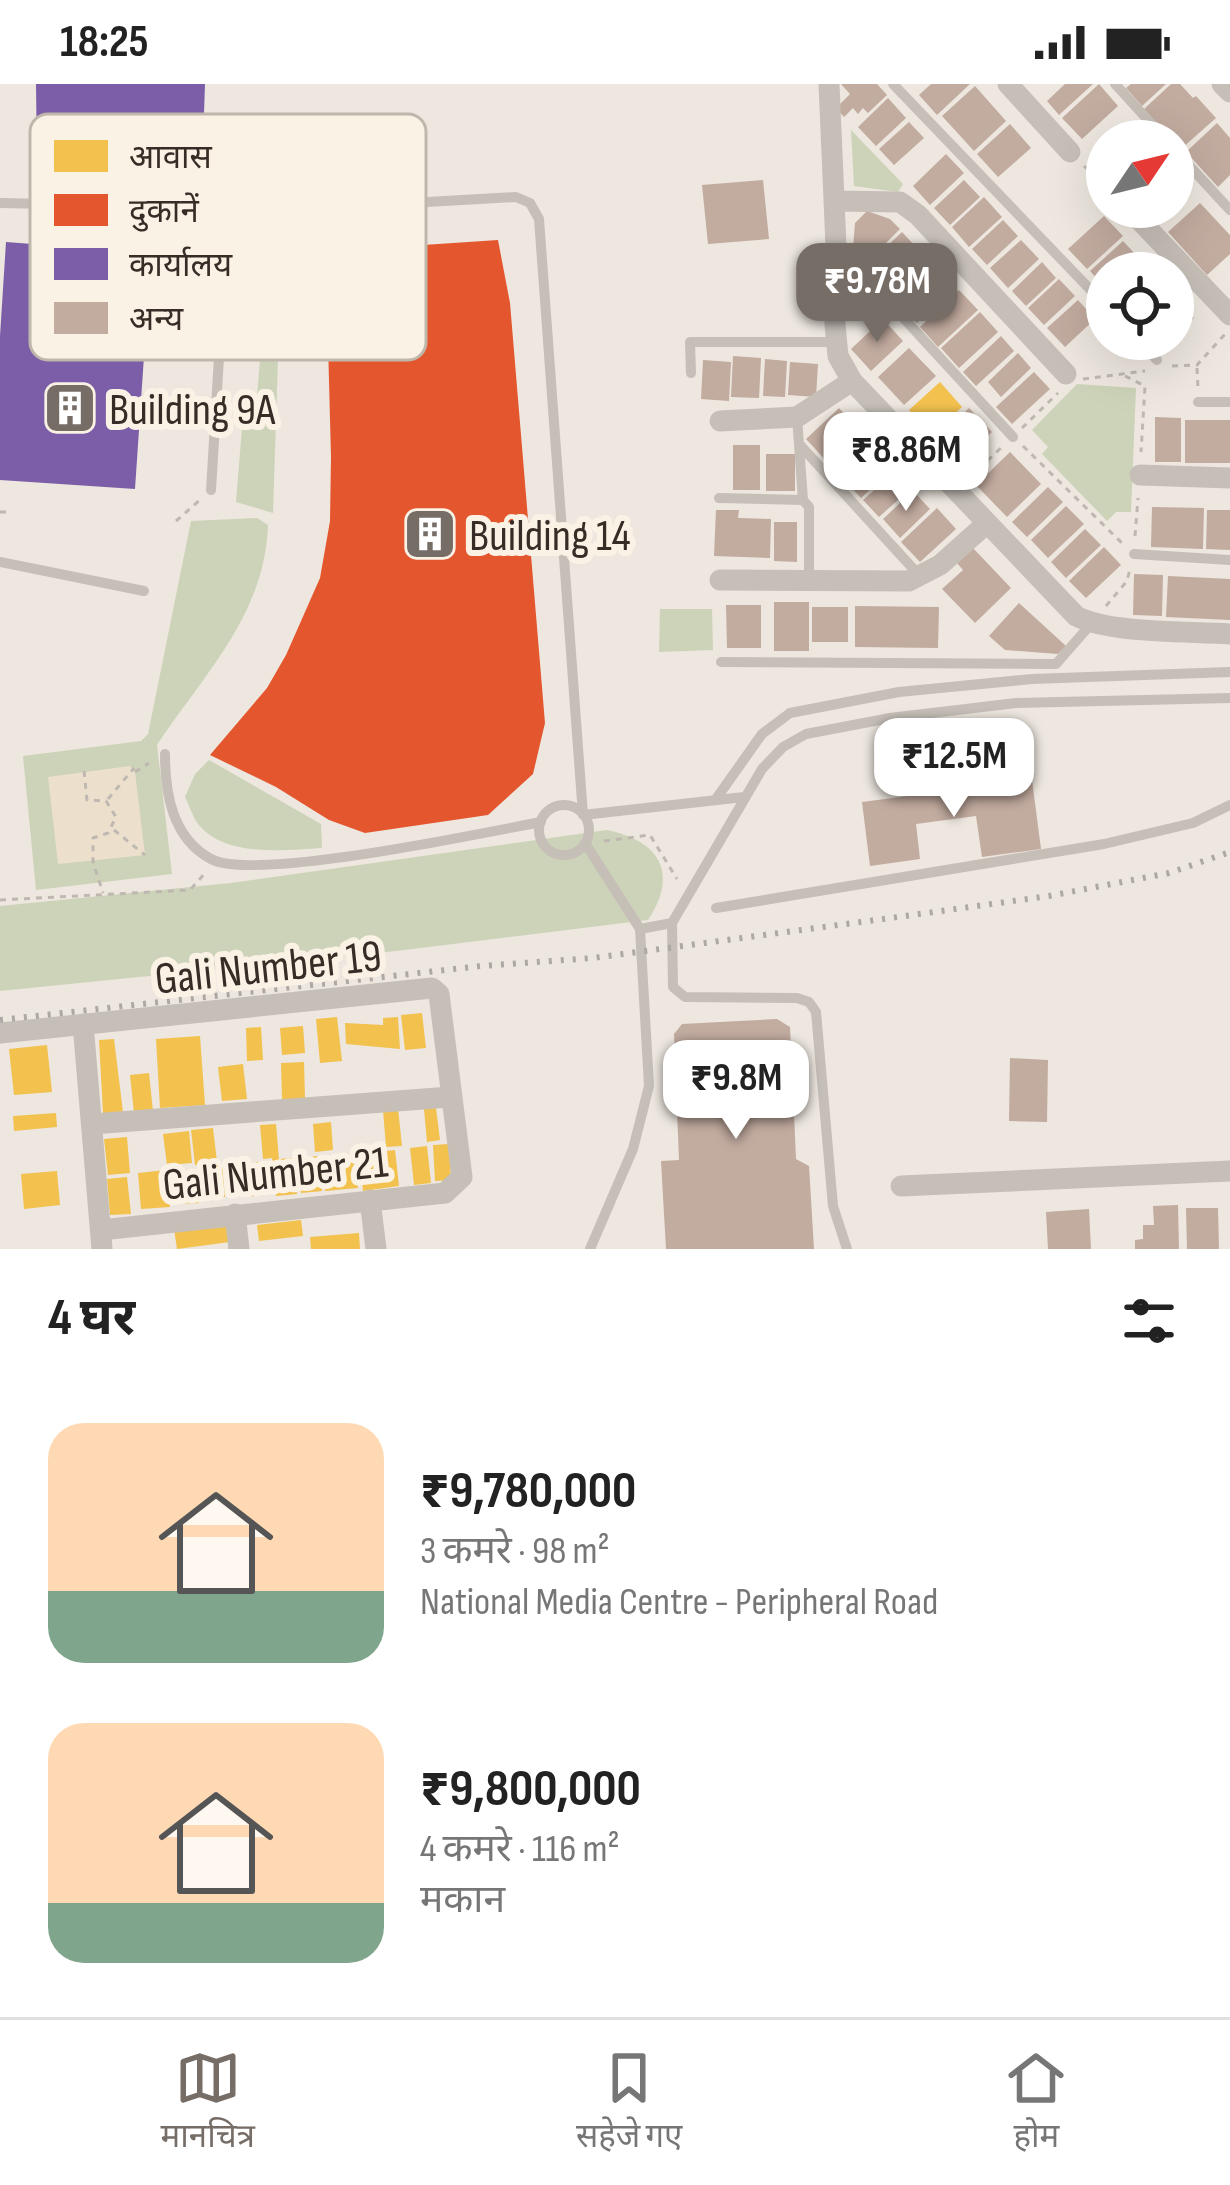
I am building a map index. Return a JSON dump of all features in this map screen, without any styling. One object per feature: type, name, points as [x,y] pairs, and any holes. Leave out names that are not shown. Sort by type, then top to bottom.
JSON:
[{"type":"street","points":[[829,84],[838,356],[852,380],[1076,616],[1091,624],[1230,634]]},
{"type":"street","points":[[1008,84],[1070,152]]},
{"type":"street","points":[[1222,84],[1230,92]]},
{"type":"street","points":[[835,201],[900,202],[918,215],[1066,374]]},
{"type":"street","points":[[1146,228],[1230,315]]},
{"type":"street","points":[[720,421],[797,417],[852,380]]},
{"type":"street","points":[[1140,475],[1230,478]]},
{"type":"street","points":[[720,580],[887,584],[920,577],[940,565],[986,524]]},
{"type":"street","name":"Gali Number 19","points":[[0,1033],[432,988],[442,1001],[450,1097]]},
{"type":"street","points":[[83,1024],[102,1239]]},
{"type":"street","points":[[92,1124],[450,1097]]},
{"type":"street","name":"Gali Number 21","points":[[102,1239],[235,1214],[445,1193],[462,1177],[450,1097]]},
{"type":"street","points":[[901,1186],[1230,1171]]},
{"type":"street","points":[[370,1200],[376,1249]]},
{"type":"street","points":[[235,1214],[239,1249]]},
{"type":"lane","points":[[893,84],[1086,286]]},
{"type":"lane","points":[[1115,84],[1148,120]]},
{"type":"lane","points":[[1194,170],[1230,210]]},
{"type":"lane","points":[[426,202],[515,197],[530,203],[539,220],[583,815],[589,831],[585,843],[567,855],[552,852],[542,841],[541,822],[547,812],[561,806],[583,815],[744,797]]},
{"type":"lane","points":[[0,203],[30,204]]},
{"type":"lane","points":[[836,246],[1013,437]]},
{"type":"lane","points":[[691,373],[690,342],[837,342]]},
{"type":"lane","points":[[211,490],[219,360]]},
{"type":"lane","points":[[1150,360],[1153,365]]},
{"type":"lane","points":[[1198,402],[1230,402]]},
{"type":"lane","points":[[797,417],[803,500],[809,507],[809,582]]},
{"type":"lane","points":[[799,444],[920,577]]},
{"type":"lane","points":[[718,498],[803,500]]},
{"type":"lane","points":[[1134,554],[1230,560]]},
{"type":"lane","points":[[0,562],[144,591]]},
{"type":"lane","points":[[721,662],[1057,664],[1091,624]]},
{"type":"lane","points":[[716,800],[775,722],[790,713],[899,692],[1032,679],[1230,671]]},
{"type":"lane","points":[[847,1249],[833,1206],[816,1012],[808,1002],[796,998],[679,995],[673,987],[672,922],[762,770],[783,747],[806,734],[890,718],[1016,703],[1230,698]]},
{"type":"lane","points":[[851,701],[856,724]]},
{"type":"lane","points":[[165,754],[171,810],[188,839],[212,860],[246,867],[402,847],[541,822]]},
{"type":"lane","points":[[716,908],[1104,844],[1193,823],[1230,806]]},
{"type":"lane","points":[[585,843],[640,929],[649,1086],[638,1134],[590,1249]]},
{"type":"lane","points":[[640,929],[672,922]]},
{"type":"path","points":[[1070,152],[1086,168]]},
{"type":"path","points":[[1197,364],[1198,402]]},
{"type":"path","points":[[1091,624],[1126,581],[1134,554],[1144,386],[1153,365]]},
{"type":"path","points":[[1125,376],[1144,386]]},
{"type":"path","points":[[1013,437],[1134,554]]},
{"type":"path","points":[[176,521],[211,490]]},
{"type":"path","points":[[0,512],[9,512]]},
{"type":"path","points":[[886,784],[890,718]]},
{"type":"path","points":[[106,801],[134,768]]},
{"type":"path","points":[[83,771],[87,800],[106,801]]},
{"type":"path","points":[[106,801],[116,817],[113,829]]},
{"type":"path","points":[[103,895],[93,862],[93,838],[113,829]]},
{"type":"path","points":[[113,829],[145,855]]},
{"type":"path","points":[[585,843],[650,835],[674,870],[683,905]]},
{"type":"path","points":[[0,900],[190,890],[212,860]]},
{"type":"green space","points":[[851,130],[903,184],[898,192],[854,186]]},
{"type":"green space","points":[[260,360],[278,360],[273,513],[236,502],[243,415],[256,409]]},
{"type":"green space","points":[[1077,384],[1136,388],[1131,512],[1116,512],[1107,521],[1042,454],[1048,447],[1032,430]]},
{"type":"green space","points":[[257,518],[268,525],[264,557],[244,615],[157,745],[172,874],[36,890],[23,756],[141,741],[148,734],[191,521]]},
{"type":"green space","points":[[660,609],[712,609],[713,650],[659,652]]},
{"type":"green space","points":[[209,760],[321,824],[322,848],[256,850],[210,835],[198,824],[185,797],[195,774]]},
{"type":"green space","points":[[607,830],[640,842],[659,861],[662,888],[648,920],[0,991],[0,906],[231,883]]},
{"type":"shaded area","points":[[130,766],[135,772],[145,855],[58,864],[48,777]]},
{"type":"building: आवास","points":[[940,382],[962,407],[932,435],[909,410]]},
{"type":"building: आवास","points":[[422,1013],[426,1048],[405,1050],[401,1015]]},
{"type":"building: आवास","points":[[337,1017],[342,1061],[320,1063],[316,1019]]},
{"type":"building: आवास","points":[[398,1017],[400,1049],[346,1044],[345,1023],[383,1025],[383,1018]]},
{"type":"building: आवास","points":[[303,1026],[305,1053],[282,1055],[280,1028]]},
{"type":"building: आवास","points":[[261,1027],[263,1060],[247,1061],[246,1028]]},
{"type":"building: आवास","points":[[200,1036],[205,1105],[160,1108],[156,1039]]},
{"type":"building: आवास","points":[[114,1039],[123,1112],[103,1113],[99,1040]]},
{"type":"building: आवास","points":[[47,1045],[52,1092],[14,1095],[9,1049]]},
{"type":"building: आवास","points":[[304,1062],[305,1099],[282,1100],[281,1063]]},
{"type":"building: आवास","points":[[243,1064],[247,1099],[222,1101],[218,1067]]},
{"type":"building: आवास","points":[[149,1073],[153,1111],[134,1113],[130,1075]]},
{"type":"building: आवास","points":[[398,1108],[402,1146],[386,1147],[383,1110]]},
{"type":"building: आवास","points":[[436,1108],[440,1140],[427,1142],[424,1109]]},
{"type":"building: आवास","points":[[56,1113],[57,1127],[14,1131],[13,1116]]},
{"type":"building: आवास","points":[[331,1122],[333,1150],[315,1152],[313,1124]]},
{"type":"building: आवास","points":[[276,1124],[279,1159],[293,1158],[297,1194],[276,1196],[272,1158],[263,1159],[260,1125]]},
{"type":"building: आवास","points":[[213,1128],[217,1162],[195,1165],[191,1130]]},
{"type":"building: आवास","points":[[189,1131],[192,1163],[167,1165],[163,1134]]},
{"type":"building: आवास","points":[[127,1137],[130,1173],[108,1175],[104,1139]]},
{"type":"building: आवास","points":[[449,1144],[451,1180],[435,1181],[433,1145]]},
{"type":"building: आवास","points":[[427,1146],[431,1183],[414,1185],[410,1148]]},
{"type":"building: आवास","points":[[395,1150],[399,1186],[363,1191],[360,1154]]},
{"type":"building: आवास","points":[[354,1153],[358,1188],[325,1191],[322,1157]]},
{"type":"building: आवास","points":[[318,1156],[322,1191],[301,1193],[297,1158]]},
{"type":"building: आवास","points":[[261,1162],[264,1195],[252,1196],[249,1163]]},
{"type":"building: आवास","points":[[222,1165],[225,1197],[206,1199],[204,1167]]},
{"type":"building: आवास","points":[[197,1169],[199,1203],[173,1204],[171,1171]]},
{"type":"building: आवास","points":[[166,1170],[170,1207],[141,1209],[138,1173]]},
{"type":"building: आवास","points":[[57,1171],[60,1205],[24,1209],[21,1174]]},
{"type":"building: आवास","points":[[127,1177],[131,1214],[110,1215],[107,1179]]},
{"type":"building: आवास","points":[[301,1220],[303,1236],[259,1241],[257,1225]]},
{"type":"building: आवास","points":[[227,1222],[230,1242],[177,1249],[174,1229]]},
{"type":"building: आवास","points":[[359,1233],[360,1249],[311,1249],[310,1237]]},
{"type":"building: दुकानें","name":"Building 14","points":[[498,240],[510,303],[545,723],[533,774],[488,815],[365,833],[329,820],[210,755],[267,688],[320,578],[330,521],[328,360],[426,360],[426,245]]},
{"type":"building: कार्यालय","points":[[36,84],[205,84],[204,114],[36,114]]},
{"type":"building: कार्यालय","name":"Building 9A","points":[[6,242],[30,244],[30,360],[144,360],[135,489],[0,480],[0,336]]},
{"type":"building: अन्य","points":[[841,84],[877,84],[887,95],[868,113],[863,108],[858,114],[853,108],[844,117],[836,108],[850,94]]},
{"type":"building: अन्य","points":[[931,84],[970,84],[937,115],[919,95]]},
{"type":"building: अन्य","points":[[1065,84],[1093,84],[1059,115],[1047,101]]},
{"type":"building: अन्य","points":[[1099,84],[1118,106],[1103,120],[1086,120],[1082,139],[1062,118]]},
{"type":"building: अन्य","points":[[1166,84],[1142,106],[1126,88]]},
{"type":"building: अन्य","points":[[1171,84],[1180,84],[1216,118],[1194,137],[1194,120],[1154,120],[1144,109]]},
{"type":"building: अन्य","points":[[975,86],[1006,121],[974,151],[942,116]]},
{"type":"building: अन्य","points":[[888,98],[906,118],[876,146],[858,127]]},
{"type":"building: अन्य","points":[[909,122],[924,138],[894,165],[879,149]]},
{"type":"building: अन्य","points":[[1217,123],[1230,138],[1230,175],[1218,187],[1194,161],[1194,145]]},
{"type":"building: अन्य","points":[[1010,124],[1031,148],[998,177],[977,154]]},
{"type":"building: अन्य","points":[[946,154],[964,173],[930,205],[913,186]]},
{"type":"building: अन्य","points":[[763,180],[769,239],[708,244],[702,185]]},
{"type":"building: अन्य","points":[[964,180],[980,197],[950,225],[934,208]]},
{"type":"building: अन्य","points":[[984,197],[1002,217],[969,247],[952,227]]},
{"type":"building: अन्य","points":[[1200,203],[1230,235],[1230,254],[1207,275],[1194,261],[1194,252],[1186,252],[1168,232],[1194,228],[1194,208]]},
{"type":"building: अन्य","points":[[867,211],[890,219],[900,229],[867,262],[853,248],[855,223]]},
{"type":"building: अन्य","points":[[1003,220],[1018,236],[987,265],[972,249]]},
{"type":"building: अन्य","points":[[1091,228],[1115,228],[1123,236],[1106,252],[1086,252],[1086,268],[1068,249]]},
{"type":"building: अन्य","points":[[902,232],[915,246],[882,276],[869,263]]},
{"type":"building: अन्य","points":[[1021,240],[1039,259],[1008,288],[990,268]]},
{"type":"building: अन्य","points":[[1123,241],[1133,252],[1111,252]]},
{"type":"building: अन्य","points":[[917,250],[935,270],[902,300],[884,281]]},
{"type":"building: अन्य","points":[[1042,262],[1056,278],[1026,306],[1012,291]]},
{"type":"building: अन्य","points":[[936,275],[951,291],[917,323],[902,307]]},
{"type":"building: अन्य","points":[[1059,279],[1075,296],[1044,325],[1028,308]]},
{"type":"building: अन्य","points":[[959,290],[978,310],[938,347],[920,327]]},
{"type":"building: अन्य","points":[[1078,300],[1086,309],[1086,327],[1065,347],[1047,328]]},
{"type":"building: अन्य","points":[[980,312],[998,332],[959,368],[941,348]]},
{"type":"building: अन्य","points":[[883,319],[903,341],[871,371],[851,349]]},
{"type":"building: अन्य","points":[[1001,336],[1014,351],[976,386],[963,372]]},
{"type":"building: अन्य","points":[[909,348],[936,376],[904,405],[878,377]]},
{"type":"building: अन्य","points":[[1018,353],[1031,368],[1001,397],[988,382]]},
{"type":"building: अन्य","points":[[733,356],[761,358],[759,398],[731,397]]},
{"type":"building: अन्य","points":[[765,359],[787,361],[785,397],[763,396]]},
{"type":"building: अन्य","points":[[703,360],[731,362],[729,401],[701,399]]},
{"type":"building: अन्य","points":[[790,362],[818,364],[816,397],[788,395]]},
{"type":"building: अन्य","points":[[1034,372],[1050,389],[1012,424],[996,407]]},
{"type":"building: अन्य","points":[[839,408],[863,433],[829,464],[806,439]]},
{"type":"building: अन्य","points":[[969,408],[992,432],[959,463],[937,439]]},
{"type":"building: अन्य","points":[[1155,417],[1181,418],[1181,462],[1155,462]]},
{"type":"building: अन्य","points":[[1185,420],[1230,420],[1230,463],[1185,463]]},
{"type":"building: अन्य","points":[[864,434],[878,449],[845,481],[831,466]]},
{"type":"building: अन्य","points":[[733,445],[760,445],[760,490],[733,490]]},
{"type":"building: अन्य","points":[[1010,452],[1041,484],[1007,517],[976,485]]},
{"type":"building: अन्य","points":[[766,454],[795,454],[795,491],[766,491]]},
{"type":"building: अन्य","points":[[877,455],[891,470],[861,498],[847,483]]},
{"type":"building: अन्य","points":[[895,472],[910,489],[879,517],[863,500]]},
{"type":"building: अन्य","points":[[1048,487],[1063,502],[1027,537],[1012,522]]},
{"type":"building: अन्य","points":[[913,491],[930,509],[900,538],[883,519]]},
{"type":"building: अन्य","points":[[1066,506],[1084,524],[1048,558],[1031,540]]},
{"type":"building: अन्य","points":[[1152,507],[1204,508],[1203,549],[1151,547]]},
{"type":"building: अन्य","points":[[937,508],[956,529],[920,562],[901,542]]},
{"type":"building: अन्य","points":[[716,510],[739,510],[738,518],[771,519],[770,558],[714,556]]},
{"type":"building: अन्य","points":[[1207,510],[1230,510],[1230,550],[1206,549]]},
{"type":"building: अन्य","points":[[774,522],[797,522],[797,562],[774,561]]},
{"type":"building: अन्य","points":[[1085,529],[1101,545],[1066,578],[1051,562]]},
{"type":"building: अन्य","points":[[972,547],[1011,588],[975,623],[942,589],[963,570],[956,562]]},
{"type":"building: अन्य","points":[[1104,547],[1121,565],[1086,598],[1069,581]]},
{"type":"building: अन्य","points":[[1134,574],[1163,575],[1162,616],[1133,615]]},
{"type":"building: अन्य","points":[[1168,576],[1230,579],[1230,620],[1166,617]]},
{"type":"building: अन्य","points":[[774,602],[809,602],[809,651],[774,651]]},
{"type":"building: अन्य","points":[[1019,603],[1066,646],[1058,654],[1005,650],[989,636]]},
{"type":"building: अन्य","points":[[726,605],[761,605],[761,648],[727,648]]},
{"type":"building: अन्य","points":[[855,606],[939,607],[938,648],[855,647]]},
{"type":"building: अन्य","points":[[812,607],[848,607],[848,642],[812,642]]},
{"type":"building: अन्य","points":[[1032,780],[1041,849],[982,857],[976,816],[916,824],[920,859],[870,866],[862,802]]},
{"type":"building: अन्य","points":[[777,1019],[790,1027],[796,1159],[809,1166],[814,1249],[666,1249],[661,1161],[679,1160],[674,1034],[682,1024]]},
{"type":"building: अन्य","points":[[1010,1058],[1048,1060],[1047,1122],[1009,1121]]},
{"type":"building: अन्य","points":[[1178,1205],[1179,1249],[1135,1249],[1135,1240],[1143,1239],[1143,1225],[1154,1225],[1153,1206]]},
{"type":"building: अन्य","points":[[1186,1208],[1218,1208],[1219,1249],[1187,1249]]},
{"type":"building: अन्य","points":[[1089,1209],[1091,1249],[1048,1249],[1046,1212]]},
{"type":"railway","points":[[0,1020],[481,966],[593,958],[898,917],[1169,873],[1230,852]]},
{"type":"place","name":"Building 9A","points":[[70,408]]},
{"type":"place","name":"Building 14","points":[[430,534]]}]
